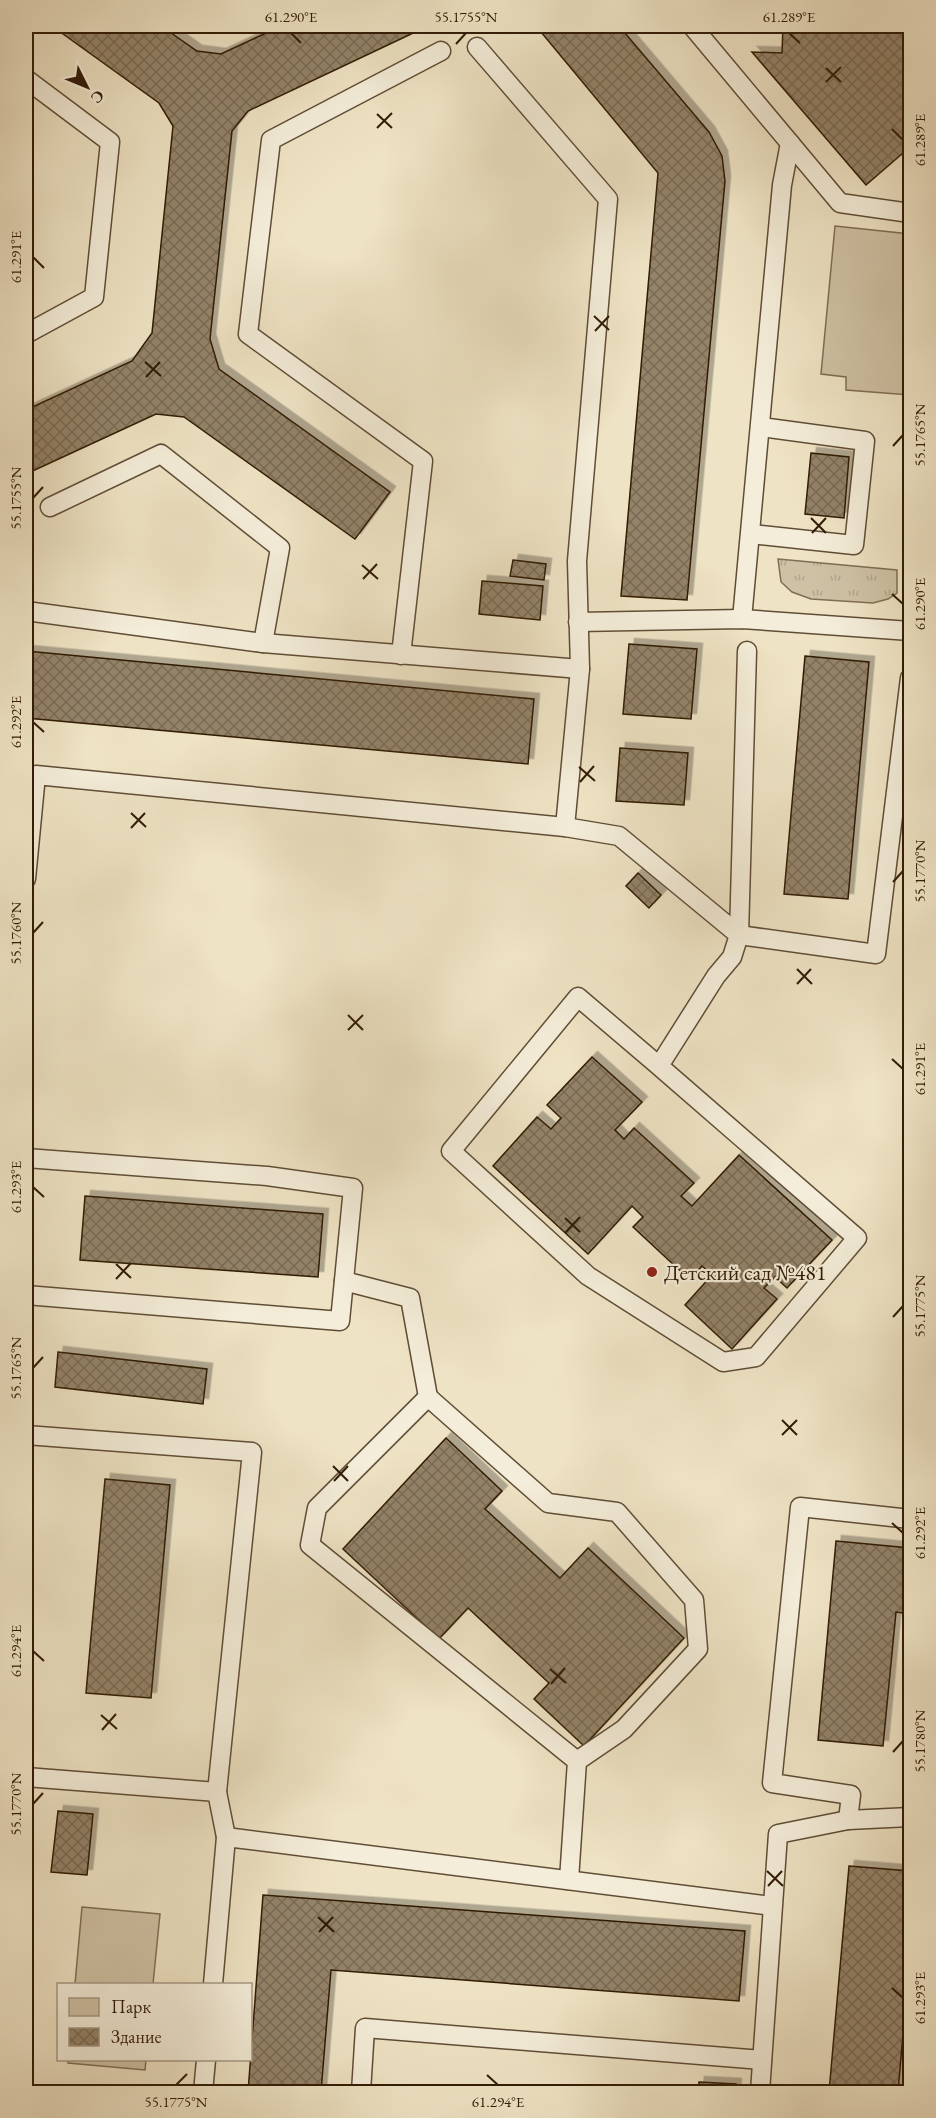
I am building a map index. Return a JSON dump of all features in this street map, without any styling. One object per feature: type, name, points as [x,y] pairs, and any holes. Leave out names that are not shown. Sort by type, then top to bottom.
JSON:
[{"type":"lane","points":[[692,26],[840,203],[910,213]]},
{"type":"lane","points":[[477,47],[608,199],[577,561],[580,669],[565,826]]},
{"type":"lane","points":[[401,655],[423,461],[248,334],[271,140],[441,51]]},
{"type":"lane","points":[[26,79],[110,142],[94,297],[26,334]]},
{"type":"lane","points":[[742,619],[782,185],[790,142]]},
{"type":"lane","points":[[751,534],[854,545],[865,441],[761,427]]},
{"type":"lane","points":[[50,507],[161,454],[280,548],[263,643]]},
{"type":"lane","points":[[26,611],[263,643],[580,669]]},
{"type":"lane","points":[[578,622],[742,619],[910,631]]},
{"type":"lane","points":[[659,1066],[716,976],[732,957],[739,935],[747,651]]},
{"type":"lane","points":[[26,879],[36,775],[565,826],[619,836],[739,935],[876,954],[910,678]]},
{"type":"lane","points":[[578,997],[659,1066],[857,1238],[756,1357],[723,1362],[588,1276],[451,1151],[578,997]]},
{"type":"lane","points":[[26,1158],[267,1176],[353,1188],[340,1321],[26,1295]]},
{"type":"lane","points":[[344,1281],[410,1298],[428,1397],[548,1503],[617,1512],[694,1600],[698,1649],[624,1729],[577,1761]]},
{"type":"lane","points":[[428,1397],[317,1508],[310,1545],[577,1761]]},
{"type":"lane","points":[[26,1435],[252,1452],[217,1792],[226,1837],[213,1983]]},
{"type":"lane","points":[[848,1820],[851,1795],[772,1783],[800,1507],[910,1519]]},
{"type":"lane","points":[[569,1880],[577,1761]]},
{"type":"lane","points":[[26,1778],[217,1792]]},
{"type":"lane","points":[[760,2092],[778,1834],[848,1820],[910,1817]]},
{"type":"lane","points":[[226,1837],[772,1906]]},
{"type":"lane","points":[[361,2092],[365,2028],[762,2060]]},
{"type":"lane","points":[[203,2092],[206,2061]]},
{"type":"green space","points":[[835,226],[910,234],[910,395],[846,390],[846,377],[821,374]]},
{"type":"green space","points":[[778,559],[897,570],[897,593],[888,599],[873,603],[811,599],[792,592],[781,582]]},
{"type":"green space","points":[[82,1907],[160,1914],[153,1983],[75,1983]]},
{"type":"green space","points":[[68,2061],[146,2061],[145,2070],[68,2063]]},
{"type":"building","points":[[52,26],[161,26],[197,51],[221,54],[281,26],[428,26],[248,111],[232,131],[210,339],[219,369],[390,492],[355,539],[184,417],[156,414],[26,474],[26,410],[132,361],[152,333],[173,126],[159,103]]},
{"type":"building","points":[[536,26],[619,26],[709,132],[722,156],[725,181],[687,600],[621,596],[658,173]]},
{"type":"building","points":[[783,26],[910,26],[910,147],[866,185],[752,52],[782,53]]},
{"type":"building","points":[[811,453],[849,457],[844,518],[805,514]]},
{"type":"building","points":[[513,560],[546,564],[544,580],[510,576]]},
{"type":"building","points":[[482,581],[543,586],[540,620],[479,614]]},
{"type":"building","points":[[629,644],[697,649],[691,719],[623,714]]},
{"type":"building","points":[[26,651],[534,699],[528,764],[26,718]]},
{"type":"building","points":[[805,656],[869,662],[848,899],[784,894]]},
{"type":"building","points":[[620,748],[688,753],[684,805],[616,801]]},
{"type":"building","points":[[638,873],[661,895],[649,908],[626,886]]},
{"type":"building","points":[[592,1057],[642,1102],[615,1130],[624,1139],[634,1128],[694,1183],[681,1196],[692,1206],[739,1155],[832,1240],[787,1288],[775,1277],[764,1288],[777,1299],[732,1349],[685,1305],[712,1275],[702,1266],[690,1280],[633,1227],[643,1217],[632,1206],[588,1254],[493,1166],[537,1117],[551,1129],[561,1118],[547,1105]]},
{"type":"building","points":[[85,1196],[323,1214],[318,1277],[80,1260]]},
{"type":"building","points":[[58,1352],[207,1369],[203,1404],[55,1387]]},
{"type":"building","points":[[446,1438],[502,1491],[485,1509],[560,1578],[588,1548],[684,1638],[584,1746],[534,1699],[549,1683],[468,1608],[439,1639],[343,1549]]},
{"type":"building","points":[[105,1479],[170,1485],[151,1698],[86,1693]]},
{"type":"building","points":[[836,1541],[910,1548],[910,1614],[896,1612],[883,1746],[818,1740]]},
{"type":"building","points":[[58,1811],[93,1814],[87,1875],[51,1872]]},
{"type":"building","points":[[849,1866],[910,1871],[910,1953],[898,2092],[829,2092]]},
{"type":"building","points":[[263,1895],[745,1931],[739,2001],[331,1970],[321,2092],[248,2092]]},
{"type":"building","points":[[699,2082],[736,2084],[735,2092],[698,2092]]},
{"type":"place","name":"Детский сад №481","points":[[652,1272]]}]
